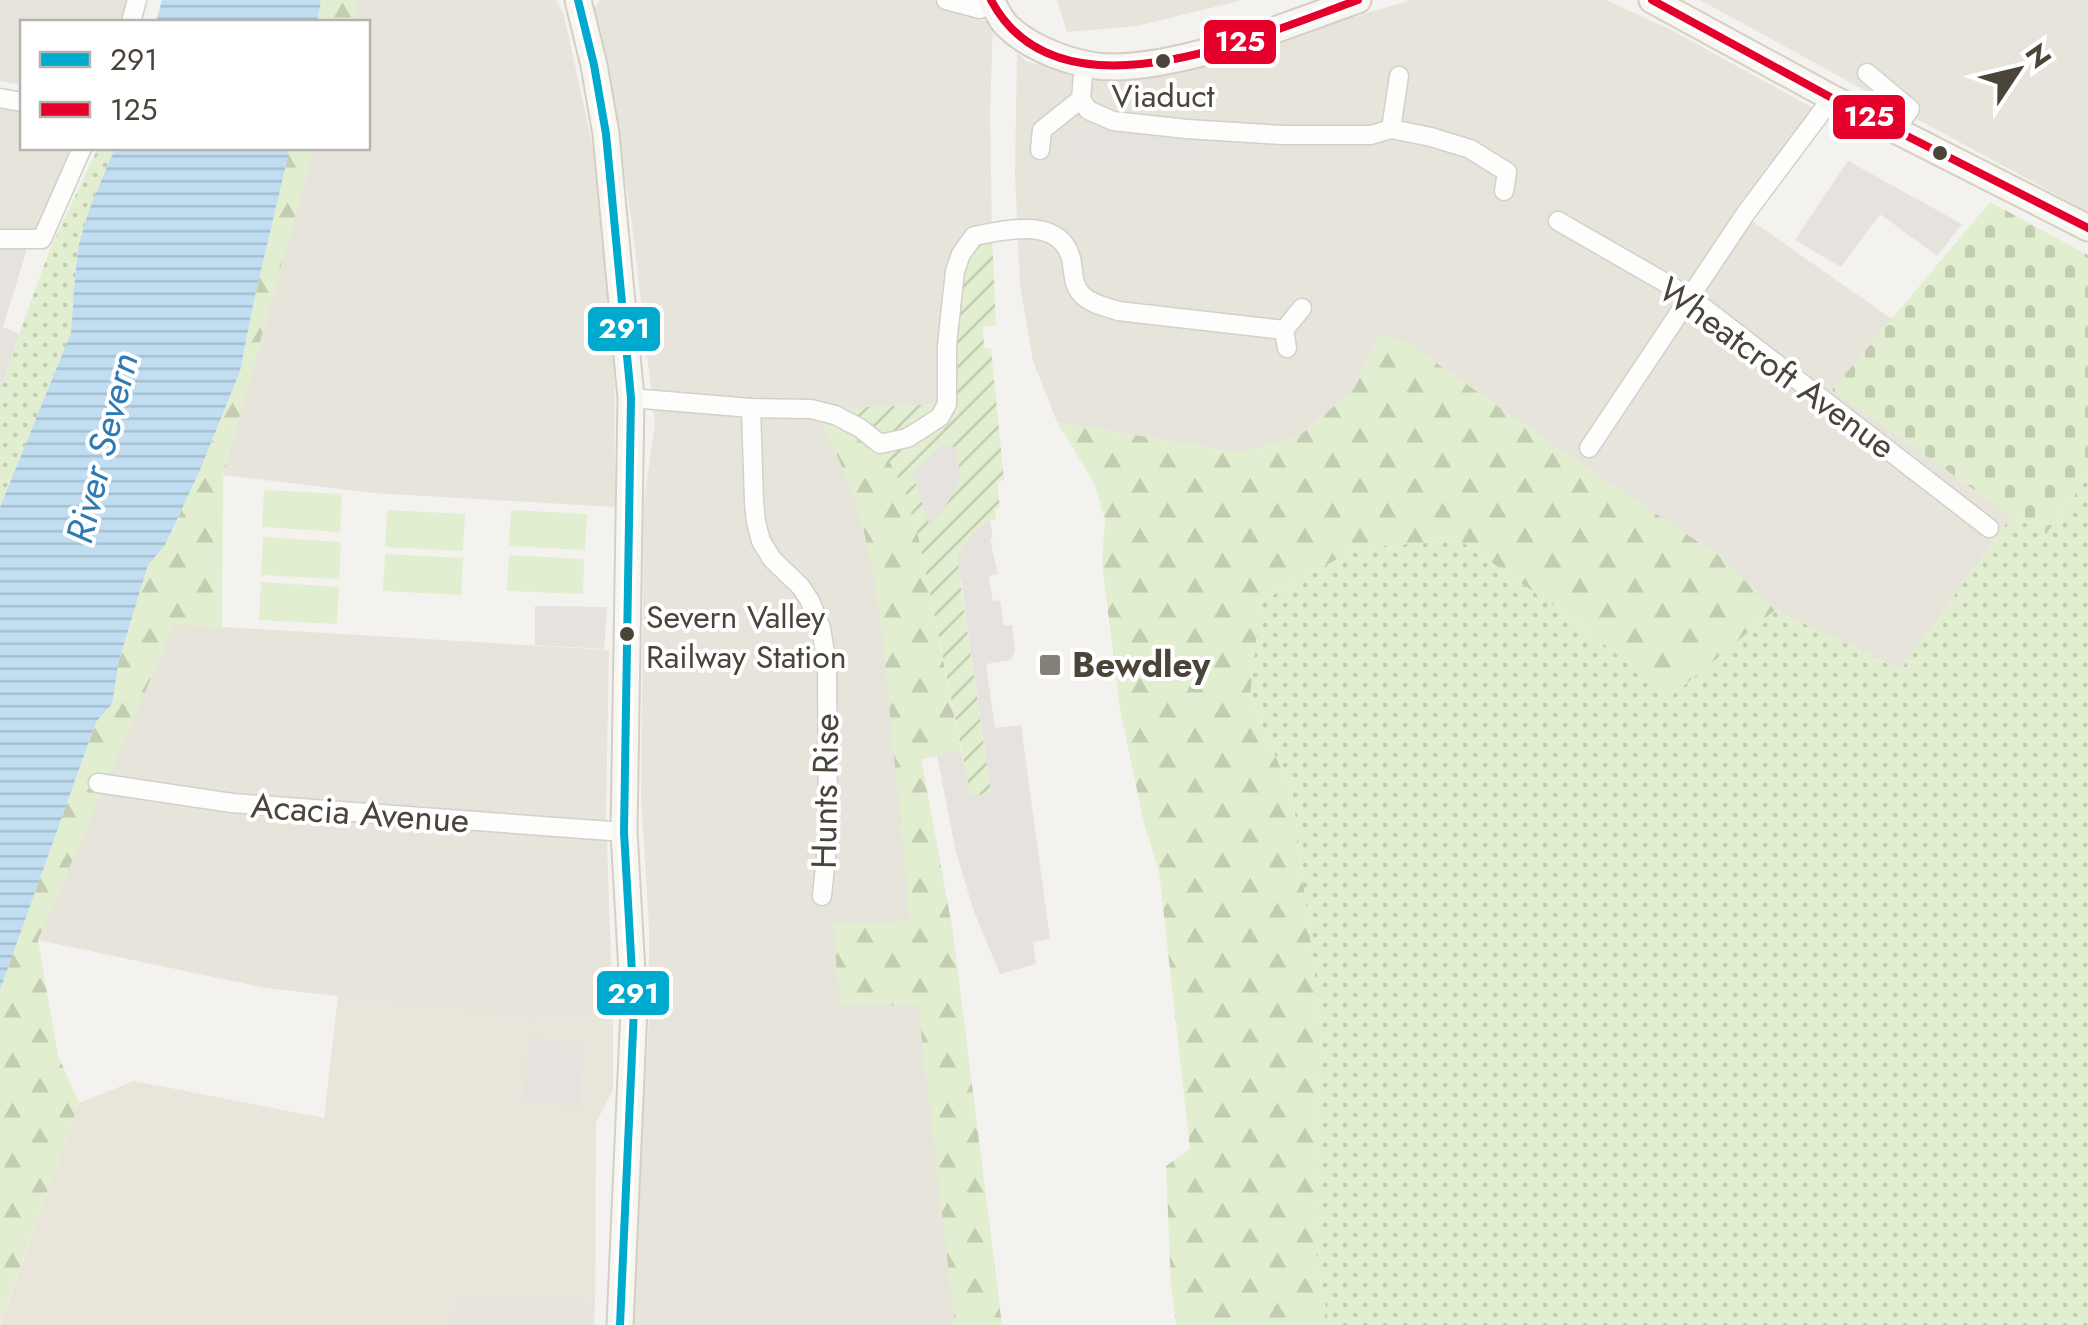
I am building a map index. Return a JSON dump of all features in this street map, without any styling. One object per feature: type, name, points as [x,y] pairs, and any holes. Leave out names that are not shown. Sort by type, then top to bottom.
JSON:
[{"type":"main road","points":[[578,0],[606,134],[631,398],[624,832],[634,1008],[620,1325]]},
{"type":"main road","points":[[989,0],[1004,23],[1020,37],[1084,63],[1111,67],[1204,52],[1358,0]]},
{"type":"main road","points":[[1652,0],[1895,131],[2088,228]]},
{"type":"street","points":[[946,0],[980,9],[989,0]]},
{"type":"street","points":[[1084,63],[1080,99],[1088,110],[1113,121],[1282,135],[1372,136],[1391,129],[1470,149],[1507,172],[1504,192]]},
{"type":"street","points":[[1868,72],[1910,109],[1895,131]]},
{"type":"street","points":[[1391,129],[1399,76]]},
{"type":"street","points":[[1590,448],[1746,213],[1832,98]]},
{"type":"street","points":[[1040,150],[1042,130],[1080,99]]},
{"type":"street","points":[[0,240],[42,239],[81,150]]},
{"type":"street","name":"Wheatcroft Avenue","points":[[1558,221],[1690,298],[1990,528]]},
{"type":"street","points":[[631,398],[811,409],[860,428],[880,444],[907,438],[940,417],[946,404],[955,271],[974,236],[992,232],[1051,232],[1069,251],[1074,283],[1088,300],[1118,311],[1286,339],[1302,308]]},
{"type":"street","name":"Hunts Rise","points":[[751,408],[755,512],[761,541],[810,601],[821,628],[827,665],[828,836],[822,896]]},
{"type":"street","name":"Acacia Avenue","points":[[98,783],[232,803],[624,832]]},
{"type":"shaded area","points":[[0,0],[130,0],[125,20],[20,20],[20,85],[0,81]]},
{"type":"shaded area","points":[[358,0],[556,0],[564,15],[595,157],[614,326],[615,507],[374,493],[223,475],[313,150],[370,150],[370,20],[352,20]]},
{"type":"shaded area","points":[[600,0],[978,0],[978,20],[993,22],[992,232],[947,404],[816,409],[835,415],[961,751],[921,759],[952,927],[1002,1325],[633,1325],[649,1020],[649,927],[641,799],[644,499],[655,424],[614,101],[594,8]]},
{"type":"shaded area","points":[[1057,0],[1243,0],[1137,26],[1067,32]]},
{"type":"shaded area","points":[[1411,0],[1606,0],[1673,31],[1813,108],[1742,214],[1892,319],[1833,390],[2012,516],[1901,669],[1775,610],[1717,554],[1408,343],[1379,336],[1354,389],[1298,437],[1240,453],[1057,422],[1033,361],[1020,285],[1015,173],[1017,52],[1026,61],[1068,72],[1251,48]]},
{"type":"shaded area","points":[[1700,0],[2088,0],[2088,212],[1919,120]]},
{"type":"shaded area","points":[[0,107],[20,110],[20,150],[70,150],[37,235],[0,233]]},
{"type":"shaded area","points":[[1073,127],[1197,140],[1198,168],[1070,172]]},
{"type":"shaded area","points":[[1848,161],[1962,224],[1937,256],[1880,214],[1841,267],[1795,240]]},
{"type":"shaded area","points":[[0,248],[27,249],[3,327],[19,334],[0,393]]},
{"type":"shaded area","points":[[941,445],[956,447],[961,479],[930,526],[912,473]]},
{"type":"shaded area","points":[[990,520],[998,574],[989,576],[993,601],[1000,600],[1004,626],[1012,625],[1015,649],[1012,660],[986,664],[995,728],[1021,725],[1050,939],[1033,942],[1036,964],[1000,974],[973,909],[955,848],[937,755],[961,751],[971,796],[991,793],[957,555],[974,532]]},
{"type":"shaded area","points":[[535,606],[607,607],[604,649],[535,645]]},
{"type":"shaded area","points":[[174,624],[609,650],[606,813],[613,1019],[530,1018],[266,988],[38,940]]},
{"type":"shaded area","points":[[338,996],[530,1018],[613,1019],[613,1090],[596,1123],[595,1301],[456,1294],[451,1325],[0,1325],[79,1103],[134,1081],[324,1118]]},
{"type":"shaded area","points":[[529,1038],[584,1043],[579,1106],[524,1101]]},
{"type":"shaded area","points":[[456,1294],[595,1301],[594,1325],[451,1325]]},
{"type":"green space","points":[[321,0],[358,0],[352,20],[317,20]]},
{"type":"green space","points":[[97,150],[114,150],[79,244],[71,333],[0,507],[0,393],[50,249]]},
{"type":"green space","points":[[290,150],[313,150],[223,475],[222,627],[174,625],[38,940],[58,1055],[79,1103],[0,1323],[0,990],[96,722],[112,704],[119,660],[148,565],[165,545],[240,371]]},
{"type":"green space","points":[[1990,202],[2088,255],[2088,477],[2046,534],[2012,516],[1832,390]]},
{"type":"green space","points":[[992,232],[996,325],[983,327],[984,348],[991,349],[1004,480],[997,482],[1000,508],[995,509],[996,519],[990,520],[960,581],[991,793],[971,797],[920,543],[905,491],[880,444],[811,409],[946,404],[961,254]]},
{"type":"green space","points":[[1379,335],[1408,343],[1717,554],[1775,610],[1670,697],[1571,618],[1461,541],[1359,547],[1260,602],[1250,696],[1293,798],[1321,1027],[1316,1257],[1329,1325],[1176,1325],[1166,1166],[1190,1149],[1159,871],[1144,823],[1120,710],[1102,562],[1105,519],[1094,483],[1057,422],[1240,453],[1298,437],[1354,389]]},
{"type":"green space","points":[[811,409],[880,444],[906,493],[920,543],[961,751],[921,759],[952,927],[1002,1325],[955,1325],[918,1005],[840,1006],[833,925],[910,921],[878,601],[861,521],[848,482]]},
{"type":"green space","points":[[2088,477],[2088,1325],[1329,1325],[1316,1257],[1321,1027],[1293,798],[1250,696],[1260,602],[1359,547],[1461,541],[1571,618],[1670,696],[1775,610],[1901,669],[2012,516],[2046,534]]},
{"type":"green space","points":[[264,490],[342,494],[340,532],[262,527]]},
{"type":"green space","points":[[387,510],[465,514],[463,551],[385,547]]},
{"type":"green space","points":[[511,510],[587,514],[585,550],[509,546]]},
{"type":"green space","points":[[263,537],[341,542],[339,579],[261,575]]},
{"type":"green space","points":[[385,554],[463,558],[461,595],[383,591]]},
{"type":"green space","points":[[509,555],[584,559],[583,594],[507,591]]},
{"type":"green space","points":[[261,582],[339,587],[337,624],[259,620]]},
{"type":"water","points":[[162,0],[321,0],[317,20],[157,20]]},
{"type":"water","name":"River Severn","points":[[114,150],[290,150],[240,371],[165,545],[148,565],[119,660],[112,704],[96,722],[0,990],[0,507],[71,333],[79,244]]},
{"type":"transit line","name":"291","points":[[578,0],[606,134],[631,398],[624,832],[634,1008],[620,1325]]},
{"type":"transit line","name":"125","points":[[991,0],[1022,38],[1063,59],[1111,65],[1163,61],[1216,49],[1358,0]]},
{"type":"transit line","name":"125","points":[[1652,0],[1832,98],[2088,228]]},
{"type":"place","name":"Viaduct","points":[[1163,61]]},
{"type":"place","name":"Severn Valley Railway Station","points":[[627,634]]},
{"type":"place","name":"Bewdley","points":[[1050,665]]}]
